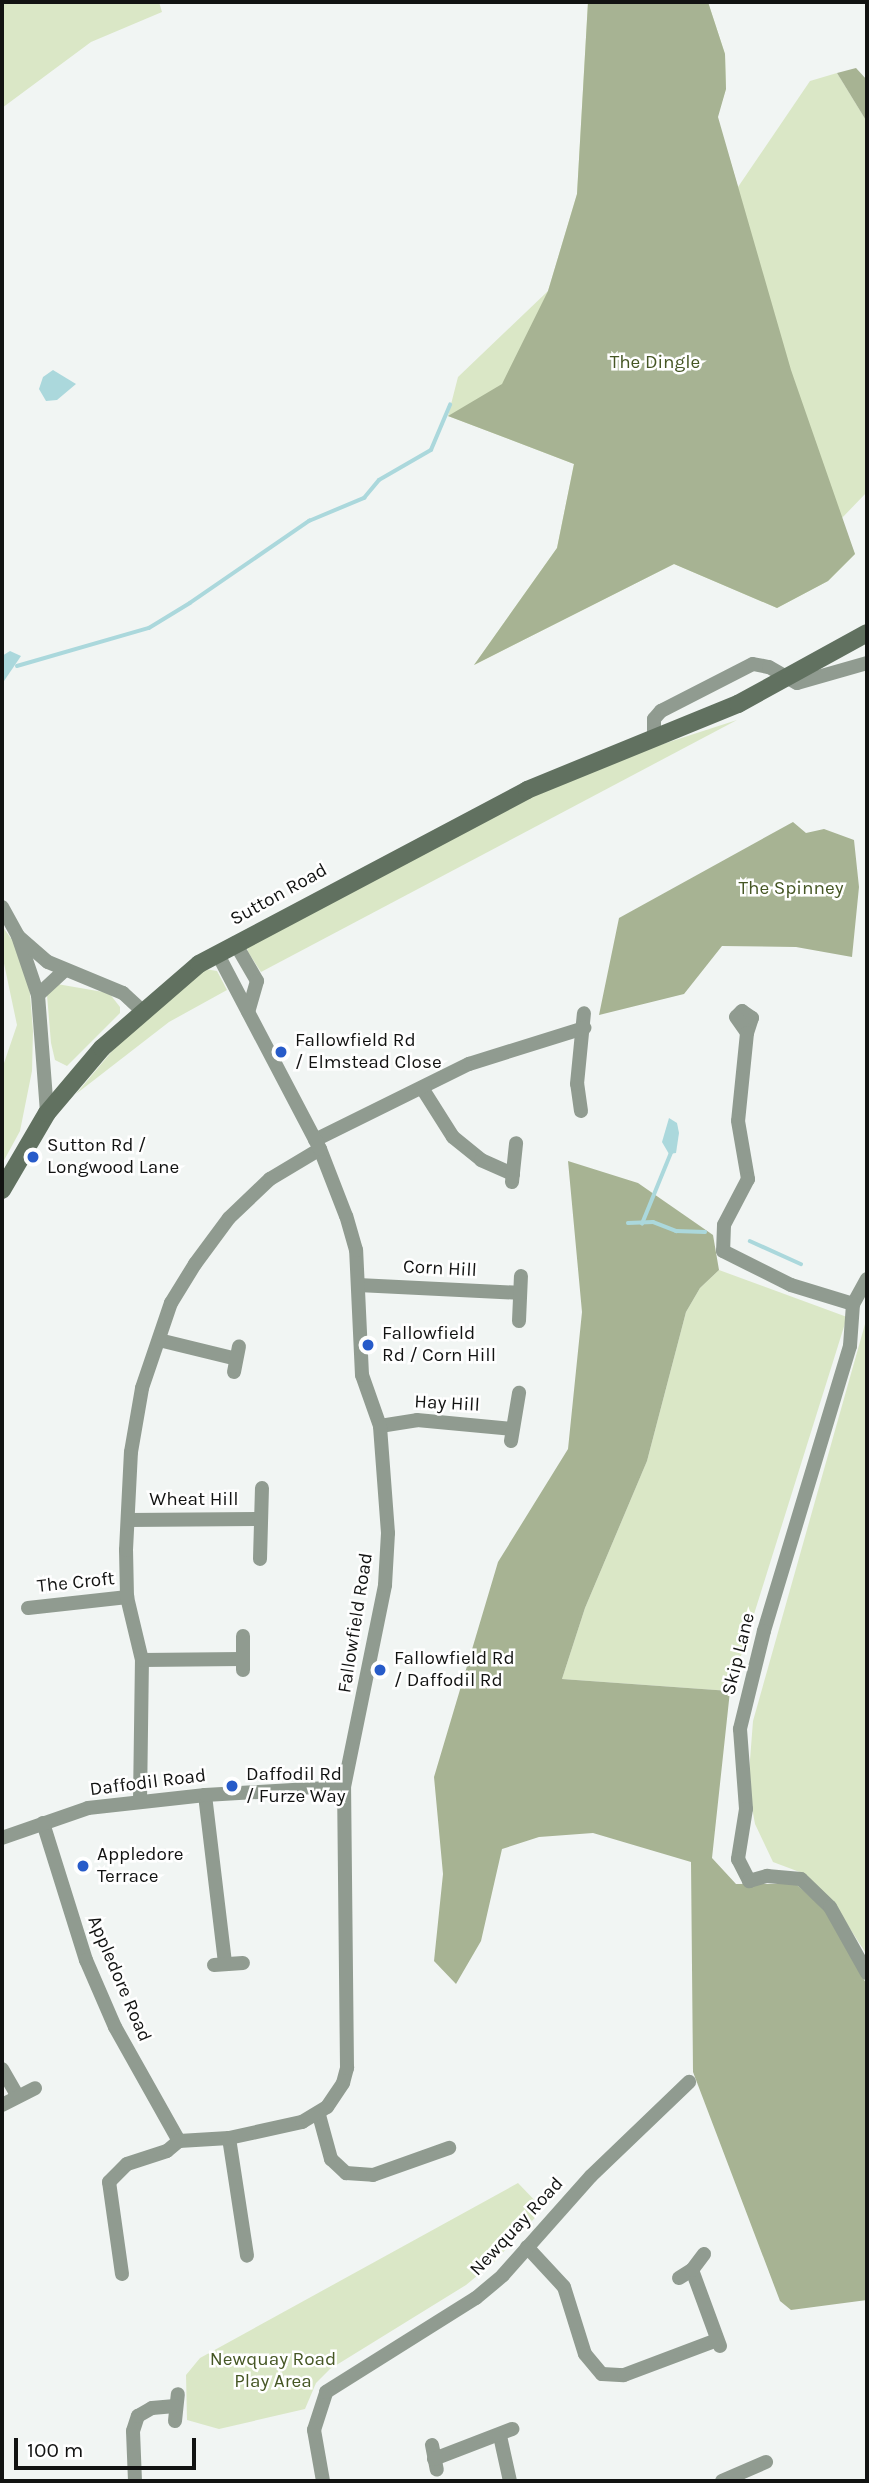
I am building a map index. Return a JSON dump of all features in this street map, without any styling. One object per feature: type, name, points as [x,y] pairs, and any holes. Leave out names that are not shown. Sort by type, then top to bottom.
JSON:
[{"type":"main road","name":"Sutton Road","points":[[2,1190],[47,1113],[102,1048],[142,1011],[217,953],[527,790],[738,704],[791,678],[867,633]]},
{"type":"street","points":[[654,737],[654,719],[662,712],[753,664],[791,678],[797,683],[809,682],[867,663]]},
{"type":"street","points":[[2,907],[18,936],[38,995],[47,1113]]},
{"type":"street","points":[[18,936],[65,970],[123,993],[142,1011]]},
{"type":"street","points":[[235,943],[257,981],[248,1012]]},
{"type":"street","name":"Fallowfield Road","points":[[217,953],[318,1145],[356,1250],[362,1375],[380,1426],[387,1480],[386,1585],[345,1787],[347,2068],[340,2093],[318,2115]]},
{"type":"street","points":[[38,995],[65,970]]},
{"type":"street","points":[[581,1111],[577,1084],[584,1013]]},
{"type":"street","points":[[140,1801],[142,1660],[127,1597],[128,1520],[138,1414],[171,1303],[229,1218],[270,1179],[318,1145],[422,1088],[511,1048],[584,1028]]},
{"type":"street","points":[[747,1033],[737,1121],[748,1179],[724,1225],[723,1251],[791,1285],[853,1304]]},
{"type":"street","points":[[422,1088],[453,1137],[481,1160],[513,1178],[516,1143]]},
{"type":"street","points":[[519,1321],[521,1276]]},
{"type":"street","name":"Skip Lane","points":[[867,1279],[853,1304],[850,1346],[764,1631],[740,1729],[746,1809],[738,1859],[749,1881],[767,1876],[801,1879],[830,1907],[867,1973]]},
{"type":"street","name":"Corn Hill","points":[[358,1285],[519,1293]]},
{"type":"street","points":[[159,1340],[235,1359]]},
{"type":"street","name":"Hay Hill","points":[[380,1426],[417,1420],[512,1435],[519,1393]]},
{"type":"street","name":"Wheat Hill","points":[[260,1559],[262,1488]]},
{"type":"street","name":"Wheat Hill","points":[[128,1520],[260,1519]]},
{"type":"street","name":"The Croft","points":[[25,1609],[127,1597]]},
{"type":"street","points":[[142,1660],[242,1664],[243,1636]]},
{"type":"street","name":"Daffodil Road","points":[[2,1838],[88,1808],[205,1795],[345,1787]]},
{"type":"street","points":[[205,1795],[219,1964],[243,1963]]},
{"type":"street","name":"Appledore Road","points":[[43,1822],[86,1960],[114,2027],[180,2141]]},
{"type":"street","points":[[2,2068],[17,2095]]},
{"type":"street","name":"Newquay Road","points":[[323,2481],[314,2430],[326,2392],[476,2298],[592,2176],[689,2082]]},
{"type":"street","points":[[2,2105],[35,2088]]},
{"type":"street","points":[[122,2274],[127,2257],[109,2182],[127,2164],[167,2151],[180,2141],[229,2138],[318,2115],[331,2160],[346,2173],[373,2175],[450,2146]]},
{"type":"street","points":[[229,2138],[247,2256]]},
{"type":"street","points":[[245,2236],[261,2235]]},
{"type":"street","points":[[527,2247],[564,2287],[586,2354],[602,2374],[624,2375],[718,2343],[692,2270]]},
{"type":"street","points":[[679,2278],[692,2270],[704,2254]]},
{"type":"street","points":[[135,2481],[134,2431],[138,2416],[152,2408],[176,2407]]},
{"type":"street","points":[[434,2458],[506,2433],[510,2481]]},
{"type":"street","points":[[722,2481],[747,2477],[766,2462]]},
{"type":"green space","points":[[2,2],[159,2],[162,12],[91,42],[2,108]]},
{"type":"green space","name":"The Dingle","points":[[588,2],[708,2],[725,54],[726,89],[717,117],[738,187],[810,81],[837,73],[867,122],[867,492],[841,519],[855,554],[828,581],[777,608],[674,564],[474,665],[557,548],[574,464],[448,416],[458,377],[548,291],[577,194]]},
{"type":"green space","name":"The Dingle","points":[[588,2],[708,2],[725,54],[726,89],[718,117],[791,370],[855,554],[828,581],[777,608],[674,564],[474,665],[557,548],[574,464],[448,416],[502,384],[548,291],[577,194]]},
{"type":"green space","points":[[856,68],[867,80],[867,122],[837,73]]},
{"type":"green space","points":[[737,720],[261,972],[248,952],[246,944],[278,925],[592,767]]},
{"type":"green space","name":"The Spinney","points":[[793,822],[806,833],[824,829],[854,840],[859,887],[852,957],[796,947],[722,946],[684,994],[599,1015],[619,918]]},
{"type":"green space","points":[[2,926],[18,948],[29,982],[33,1031],[32,1071],[20,1131],[2,1164],[2,1069],[17,1025],[2,954]]},
{"type":"green space","points":[[205,969],[217,971],[227,990],[169,1022],[76,1094],[118,1044]]},
{"type":"green space","points":[[57,984],[109,993],[120,1007],[120,1013],[67,1066],[55,1060],[51,1043],[47,995]]},
{"type":"green space","points":[[568,1161],[638,1183],[713,1235],[719,1270],[700,1288],[686,1312],[647,1461],[585,1608],[562,1679],[730,1691],[712,1858],[736,1884],[796,1884],[825,1910],[867,1985],[867,2300],[791,2310],[780,2301],[693,2072],[691,1862],[593,1833],[539,1837],[502,1849],[481,1941],[456,1984],[434,1961],[443,1874],[434,1777],[498,1562],[568,1449],[582,1312]]},
{"type":"green space","points":[[719,1270],[847,1317],[730,1691],[562,1679],[585,1608],[647,1461],[686,1312],[700,1288]]},
{"type":"green space","points":[[867,1317],[867,1955],[836,1907],[805,1874],[773,1862],[755,1824],[748,1786],[753,1721]]},
{"type":"green space","name":"Newquay Road Play Area","points":[[518,2183],[543,2209],[495,2261],[466,2285],[330,2369],[316,2383],[305,2409],[219,2429],[187,2420],[186,2375],[200,2358]]},
{"type":"water","points":[[53,370],[76,384],[57,400],[46,401],[39,389],[43,377]]},
{"type":"water","points":[[10,651],[21,656],[2,684],[2,656]]},
{"type":"water","points":[[669,1118],[677,1123],[679,1133],[676,1153],[669,1154],[662,1142]]},
{"type":"waterway","points":[[17,666],[149,628],[309,521],[364,498],[379,480],[431,450],[450,405]]},
{"type":"waterway","points":[[642,1224],[671,1153]]},
{"type":"waterway","points":[[628,1223],[653,1222],[676,1231],[705,1232]]},
{"type":"waterway","points":[[750,1241],[801,1264]]},
{"type":"place","name":"Fallowfield Rd / Elmstead Close","points":[[281,1052]]},
{"type":"place","name":"Sutton Rd / Longwood Lane","points":[[33,1157]]},
{"type":"place","name":"Fallowfield Rd / Corn Hill","points":[[368,1345]]},
{"type":"place","name":"Fallowfield Rd / Daffodil Rd","points":[[380,1670]]},
{"type":"place","name":"Daffodil Rd / Furze Way","points":[[232,1786]]},
{"type":"place","name":"Appledore Terrace","points":[[83,1866]]}]
